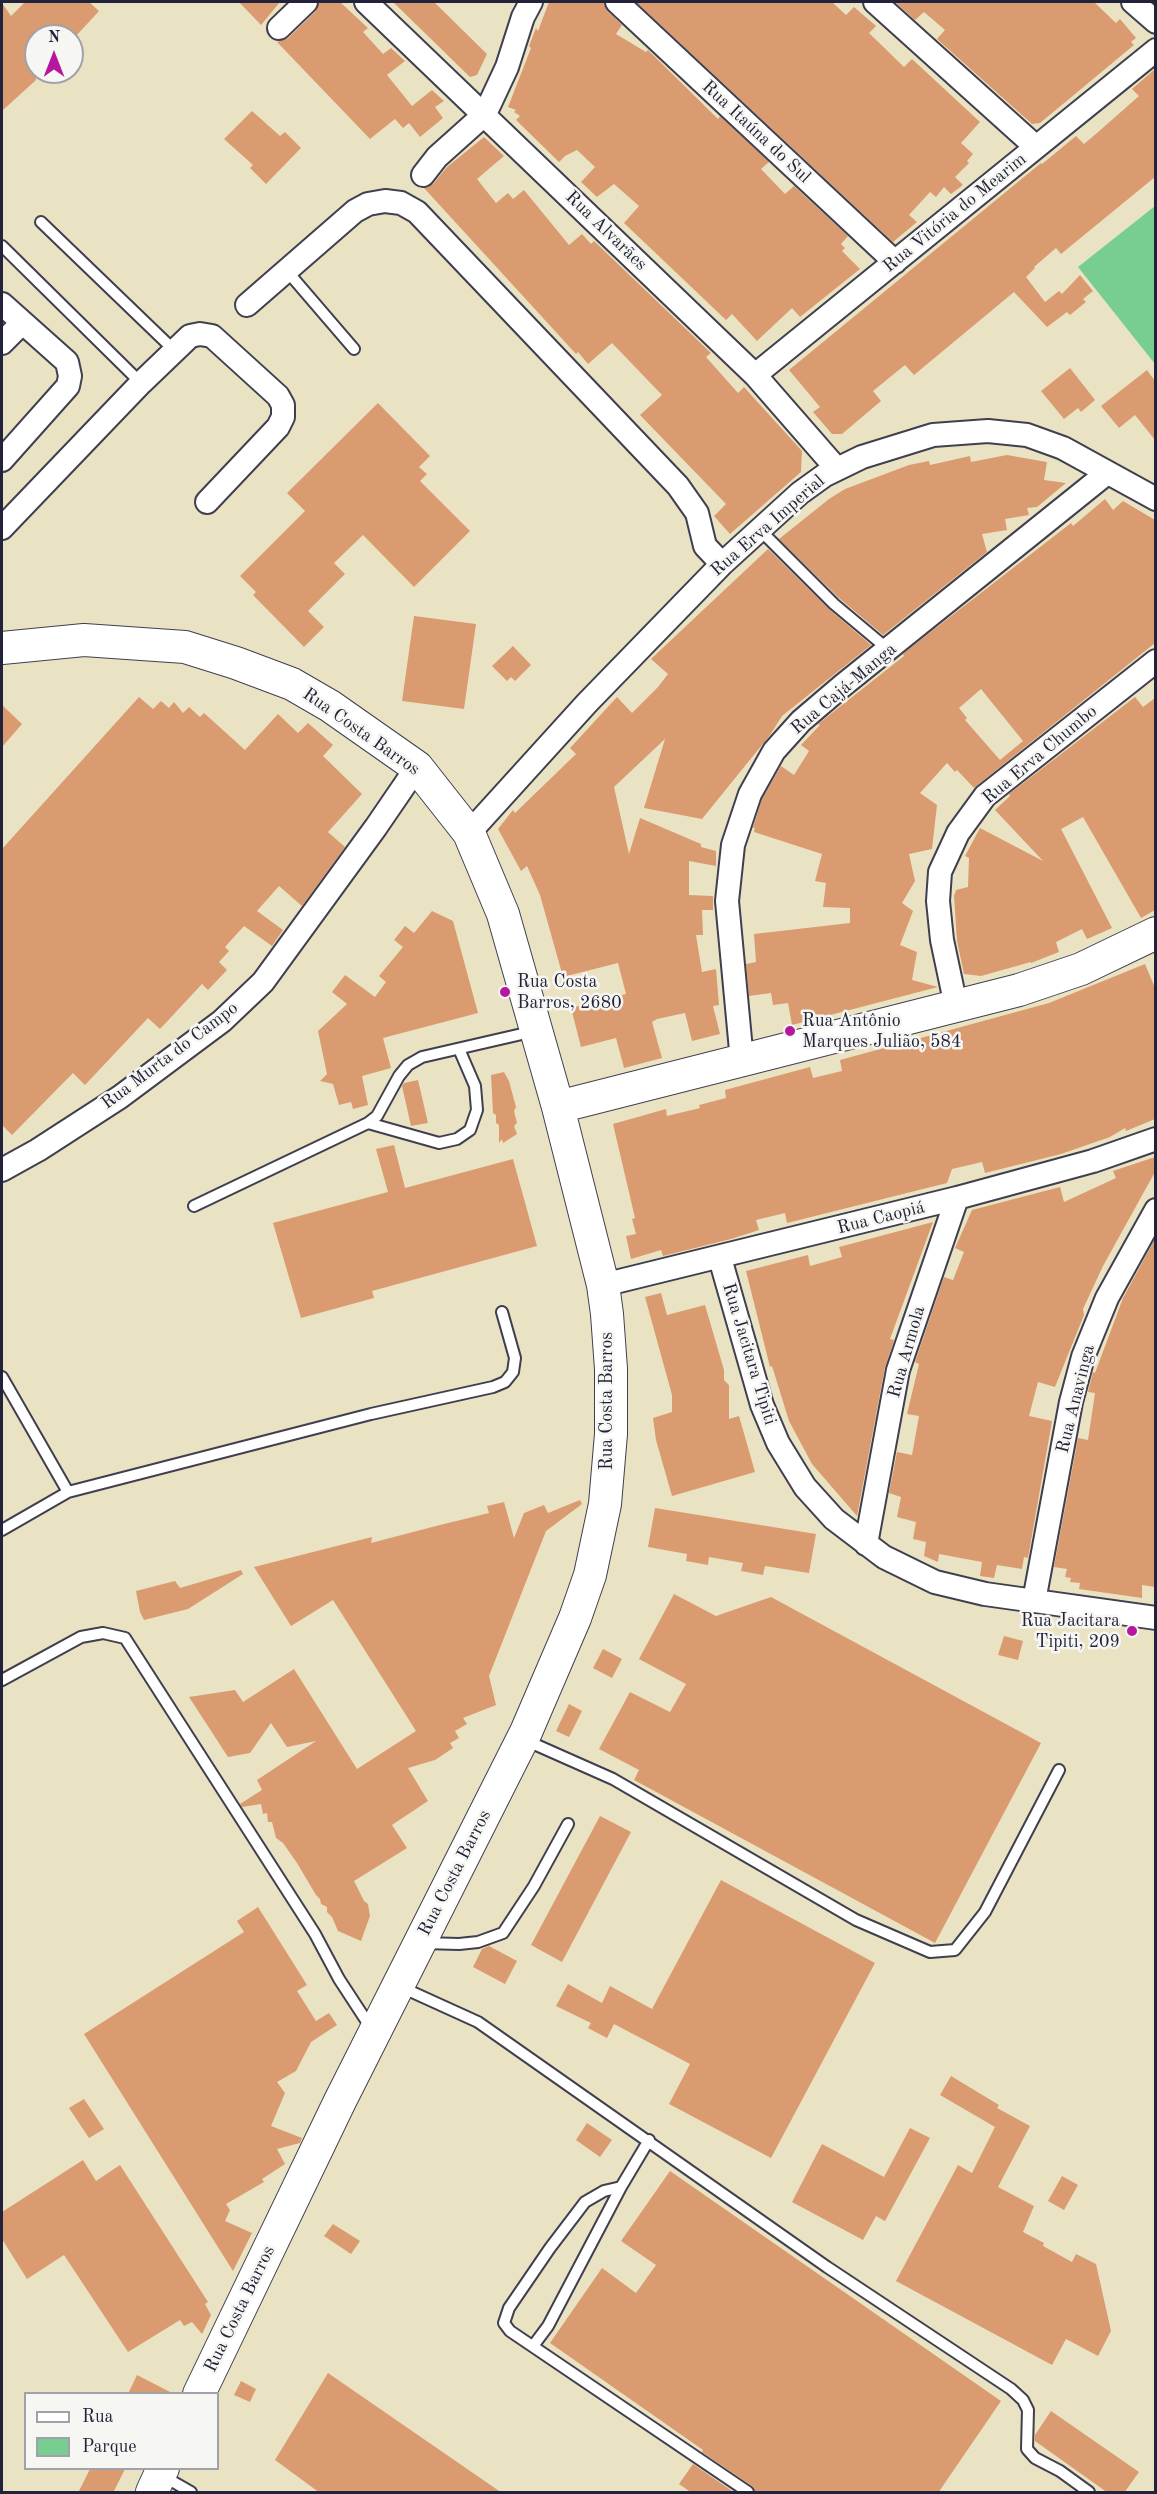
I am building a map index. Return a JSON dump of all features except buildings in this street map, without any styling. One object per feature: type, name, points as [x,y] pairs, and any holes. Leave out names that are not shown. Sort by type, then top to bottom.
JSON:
[{"type":"main road","name":"Rua Costa Barros","points":[[2,648],[84,640],[185,647],[292,684],[330,706],[417,767],[469,833],[503,914],[538,1030],[603,1285],[611,1369],[611,1434],[605,1504],[590,1575],[575,1618],[522,1738],[374,2033],[200,2392]]},
{"type":"main road","points":[[558,1107],[1019,990],[1081,969],[1155,933]]},
{"type":"street","points":[[279,28],[306,2]]},
{"type":"street","name":"Rua Alvarães","points":[[366,2],[755,375],[837,469]]},
{"type":"street","points":[[423,175],[437,156],[485,114],[507,67],[523,17],[531,2]]},
{"type":"street","name":"Rua Itaúna do Sul","points":[[617,2],[894,262]]},
{"type":"street","points":[[875,2],[1036,147]]},
{"type":"street","points":[[1133,2],[1155,22]]},
{"type":"street","name":"Rua Vitória do Mearim","points":[[755,375],[1155,50]]},
{"type":"street","points":[[247,305],[355,211],[368,204],[385,201],[401,203],[417,212],[678,486],[697,513],[705,546],[722,564]]},
{"type":"street","points":[[2,303],[67,362],[70,376],[68,386],[2,460]]},
{"type":"street","points":[[2,343],[22,323]]},
{"type":"street","points":[[2,528],[141,383],[190,336],[200,334],[212,336],[278,396],[283,405],[283,417],[278,428],[207,502]]},
{"type":"street","name":"Rua Erva Imperial","points":[[469,833],[586,703],[759,528],[800,493],[862,456],[933,435],[988,431],[1027,435],[1063,448],[1155,499]]},
{"type":"street","name":"Rua Cajá-Manga","points":[[742,1061],[728,901],[733,845],[750,794],[774,751],[801,721],[1107,473]]},
{"type":"street","name":"Rua Erva Chumbo","points":[[956,1006],[942,940],[938,901],[940,872],[958,833],[986,796],[1155,661]]},
{"type":"street","name":"Rua Murta do Campo","points":[[2,1170],[38,1150],[120,1097],[222,1021],[263,982],[417,767]]},
{"type":"street","name":"Rua Caopiá","points":[[603,1285],[957,1198],[1093,1161],[1155,1139]]},
{"type":"street","name":"Rua Armola","points":[[866,1544],[898,1370],[957,1198]]},
{"type":"street","name":"Rua Anavinga","points":[[1034,1601],[1071,1402],[1083,1358],[1107,1298],[1155,1210]]},
{"type":"street","name":"Rua Jacitara Tipiti","points":[[720,1258],[762,1405],[778,1443],[805,1487],[834,1519],[884,1557],[935,1582],[985,1594],[1155,1618]]},
{"type":"lane","points":[[41,222],[175,351]]},
{"type":"lane","points":[[2,246],[141,383]]},
{"type":"lane","points":[[287,271],[354,349]]},
{"type":"lane","points":[[759,528],[834,604],[889,650]]},
{"type":"lane","points":[[195,1206],[368,1123],[377,1116],[399,1076],[408,1065],[422,1058],[538,1030]]},
{"type":"lane","points":[[368,1123],[439,1143],[457,1139],[470,1130],[477,1110],[475,1086],[459,1049]]},
{"type":"lane","points":[[2,1530],[68,1492],[505,1382],[513,1372],[515,1358],[502,1312]]},
{"type":"lane","points":[[2,1377],[68,1492]]},
{"type":"lane","points":[[2,1680],[81,1637],[103,1633],[125,1638],[315,1934],[339,1979],[374,2033]]},
{"type":"lane","points":[[522,1738],[613,1779],[856,1920],[930,1952],[955,1950],[985,1912],[1059,1770]]},
{"type":"lane","points":[[420,1943],[468,1943],[503,1933],[534,1886],[568,1824]]},
{"type":"lane","points":[[398,1985],[478,2022],[827,2267],[1011,2389],[1023,2400],[1028,2410],[1027,2449],[1035,2458],[1060,2471],[1089,2493]]},
{"type":"lane","points":[[533,2346],[548,2326],[621,2187],[649,2140]]},
{"type":"lane","points":[[621,2187],[604,2191],[585,2202],[509,2308],[504,2323],[510,2331],[748,2493]]},
{"type":"lane","points":[[158,2479],[191,2493]]},
{"type":"green space","points":[[1155,206],[1155,364],[1078,267]]},
{"type":"place","name":"Rua Costa Barros, 2680","points":[[505,992]]},
{"type":"place","name":"Rua Antônio Marques Julião, 584","points":[[790,1031]]},
{"type":"place","name":"Rua Jacitara Tipiti, 209","points":[[1132,1631]]}]
